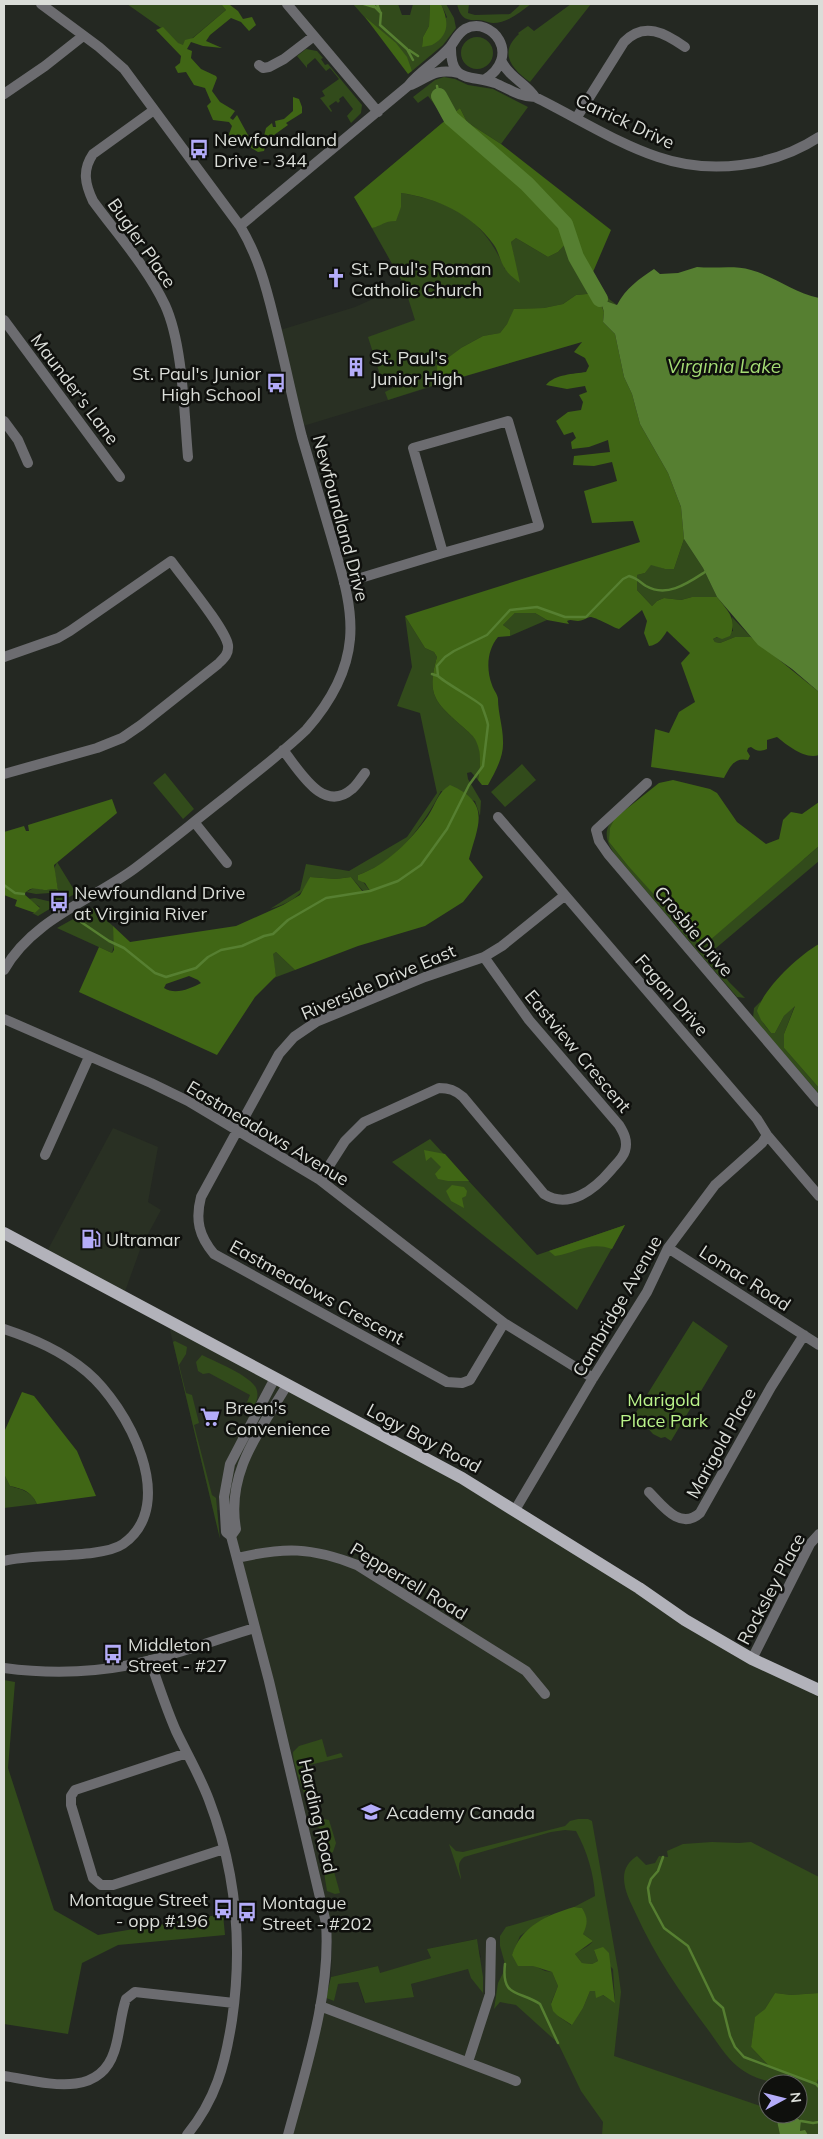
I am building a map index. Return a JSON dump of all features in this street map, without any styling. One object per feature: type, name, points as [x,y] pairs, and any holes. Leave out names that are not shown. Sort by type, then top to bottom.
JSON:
[{"type":"main road","name":"Logy Bay Road","points":[[4,1233],[462,1478],[639,1588],[685,1620],[752,1659],[819,1690]]},
{"type":"street","name":"Newfoundland Drive","points":[[4,970],[19,948],[47,922],[109,886],[195,823],[306,730],[317,718],[338,682],[348,654],[350,639],[350,615],[344,583],[300,427],[260,265],[252,246],[240,226],[124,69],[99,47],[41,4]]},
{"type":"street","points":[[288,4],[378,112]]},
{"type":"street","name":"Carrick Drive","points":[[240,226],[408,86],[418,74],[451,46],[455,38],[464,30],[480,27],[487,29],[498,39],[502,47],[502,62],[512,77],[530,89],[535,97]]},
{"type":"street","points":[[576,117],[624,42],[635,33],[644,30],[660,32],[685,47]]},
{"type":"street","points":[[4,94],[45,66],[83,36]]},
{"type":"street","points":[[259,65],[263,68],[276,64],[314,36]]},
{"type":"street","points":[[451,46],[453,65],[459,73]]},
{"type":"street","points":[[484,80],[491,76],[502,62]]},
{"type":"street","name":"Carrick Drive","points":[[408,86],[432,73],[442,71],[459,73],[472,79],[494,83],[525,97],[535,97],[642,151],[674,162],[695,166],[718,167],[755,163],[796,150],[819,137]]},
{"type":"street","name":"Bugler Place","points":[[154,110],[93,154],[86,171],[86,186],[93,201],[153,282],[166,307],[177,350],[188,457]]},
{"type":"street","name":"Maunder's Lane","points":[[4,320],[7,333],[120,477]]},
{"type":"street","points":[[4,421],[18,440],[28,463]]},
{"type":"street","points":[[344,583],[539,526],[508,421],[413,448],[443,553]]},
{"type":"street","points":[[4,657],[58,638],[171,561],[220,629],[228,646],[226,657],[218,664],[122,738],[97,748],[4,774]]},
{"type":"street","points":[[283,750],[322,795],[335,798],[352,789],[365,773]]},
{"type":"street","name":"Crosbie Drive","points":[[647,783],[596,830],[599,841],[819,1102]]},
{"type":"street","name":"Fagan Drive","points":[[498,817],[757,1119],[767,1135],[819,1196]]},
{"type":"street","points":[[195,823],[227,863]]},
{"type":"street","name":"Riverside Drive East","points":[[237,1130],[279,1054],[302,1031],[316,1022],[381,994],[484,957],[502,946],[564,896]]},
{"type":"street","name":"Eastview Crescent","points":[[320,1180],[345,1141],[364,1122],[439,1088],[448,1088],[456,1091],[463,1097],[544,1194],[552,1199],[566,1200],[584,1195],[603,1180],[618,1162],[624,1152],[626,1143],[624,1132],[619,1124],[530,1020],[484,957]]},
{"type":"street","name":"Eastmeadows Avenue","points":[[4,1019],[188,1101],[320,1180],[504,1323],[593,1378]]},
{"type":"street","points":[[45,1155],[89,1057]]},
{"type":"street","name":"Eastmeadows Crescent","points":[[237,1130],[201,1197],[198,1210],[198,1226],[204,1242],[214,1254],[447,1382],[462,1383],[470,1380],[504,1323]]},
{"type":"street","name":"Cambridge Avenue","points":[[515,1510],[593,1378],[647,1292],[668,1248],[715,1185],[762,1143],[767,1135]]},
{"type":"street","name":"Lomac Road","points":[[668,1248],[804,1335]]},
{"type":"street","points":[[4,1329],[49,1346],[68,1357],[106,1390],[131,1429],[142,1458],[149,1492],[147,1508],[142,1523],[131,1538],[122,1545],[91,1552],[4,1561]]},
{"type":"street","points":[[804,1335],[819,1345]]},
{"type":"street","name":"Marigold Place","points":[[649,1492],[676,1518],[686,1520],[700,1512],[771,1387],[804,1335]]},
{"type":"street","name":"Harding Road","points":[[276,1378],[230,1464],[224,1497],[226,1532],[231,1536],[237,1558],[326,1923],[326,1962],[320,2006],[288,2135]]},
{"type":"street","name":"Harding Road","points":[[231,1536],[236,1529],[233,1509],[239,1474],[258,1434],[288,1385]]},
{"type":"street","name":"Rocksley Place","points":[[752,1659],[810,1544],[819,1534]]},
{"type":"street","name":"Pepperrell Road","points":[[237,1558],[274,1551],[299,1550],[335,1556],[357,1565],[526,1671],[545,1694]]},
{"type":"street","points":[[4,1668],[43,1672],[82,1671],[150,1660],[254,1628]]},
{"type":"street","points":[[150,1660],[166,1707],[204,1786],[224,1849],[230,1876],[236,1924],[237,1968],[234,2003],[222,2073],[203,2114],[187,2135]]},
{"type":"street","points":[[187,1753],[75,1790],[71,1796],[71,1805],[93,1878],[101,1885],[113,1885],[224,1849]]},
{"type":"street","points":[[468,2062],[490,1994],[491,1942]]},
{"type":"street","points":[[4,2076],[64,2085],[84,2082],[94,2078],[106,2066],[115,2052],[126,1999],[135,1992],[234,2003]]},
{"type":"street","points":[[320,2006],[516,2081]]},
{"type":"shaded area","points":[[221,4],[231,4],[243,19],[252,17],[256,25],[249,31],[241,22],[231,18],[210,35],[206,41],[222,48],[203,46],[191,42],[187,49],[192,51],[191,58],[201,69],[216,76],[212,91],[220,102],[235,111],[230,118],[233,120],[237,115],[249,137],[263,140],[266,128],[272,123],[273,127],[276,127],[275,121],[284,119],[293,111],[293,97],[299,99],[302,107],[302,113],[286,123],[288,125],[267,140],[264,151],[258,152],[243,141],[237,144],[231,141],[229,134],[232,126],[229,122],[213,120],[207,106],[211,102],[205,88],[194,85],[186,72],[178,73],[175,67],[180,63],[181,56],[156,30],[163,27],[178,43],[183,45],[185,40],[193,38],[226,10]]},
{"type":"shaded area","points":[[430,4],[441,4],[446,21],[445,32],[432,45],[422,47],[423,37],[429,26]]},
{"type":"shaded area","points":[[365,17],[396,43],[407,57],[412,71],[408,74]]},
{"type":"shaded area","points":[[460,108],[467,122],[501,144],[611,230],[593,272],[586,275],[569,240],[558,252],[548,257],[516,238],[511,242],[520,283],[507,272],[494,245],[475,224],[453,209],[414,195],[401,193],[401,207],[396,221],[372,228],[354,197]]},
{"type":"shaded area","points":[[446,120],[582,341],[300,427],[277,331],[355,307],[404,285],[354,197]]},
{"type":"shaded area","points":[[597,293],[604,312],[603,322],[615,334],[624,377],[632,394],[640,424],[668,473],[681,507],[684,539],[674,569],[665,569],[651,565],[645,573],[637,575],[637,590],[652,606],[664,598],[681,600],[692,597],[717,597],[728,611],[733,625],[730,636],[722,639],[717,637],[713,639],[715,642],[720,643],[735,637],[751,637],[819,692],[819,755],[802,754],[777,737],[767,740],[767,749],[760,751],[751,747],[748,748],[747,751],[750,756],[748,760],[736,761],[724,778],[651,767],[655,729],[669,733],[679,712],[695,702],[681,663],[690,653],[667,631],[660,641],[649,646],[644,633],[647,621],[642,610],[619,629],[593,617],[580,621],[567,621],[569,624],[547,620],[535,613],[515,613],[503,625],[510,630],[510,636],[498,637],[494,642],[488,666],[490,679],[498,697],[503,747],[498,764],[488,785],[482,785],[478,780],[480,755],[475,739],[446,711],[435,697],[432,680],[437,657],[434,652],[425,648],[405,616],[640,542],[633,521],[592,523],[584,491],[617,481],[612,462],[594,466],[573,465],[574,456],[610,452],[608,440],[589,447],[572,449],[571,442],[576,438],[573,432],[564,435],[556,421],[568,412],[581,410],[583,402],[579,395],[587,392],[585,386],[567,389],[546,385],[559,377],[586,372],[589,366],[585,358],[574,352],[582,342],[438,384],[437,366],[461,348],[483,336],[500,333],[507,324],[514,309],[544,308],[563,304],[576,295]]},
{"type":"shaded area","points":[[673,780],[710,789],[717,793],[737,822],[766,844],[779,839],[783,820],[791,812],[802,814],[819,802],[819,846],[702,947],[628,866],[609,842],[610,828],[615,818],[659,783]]},
{"type":"shaded area","points":[[450,785],[472,799],[477,807],[479,816],[476,836],[469,859],[483,877],[463,902],[425,926],[358,946],[295,970],[276,952],[273,954],[276,976],[255,997],[217,1055],[79,992],[99,947],[112,953],[114,950],[113,926],[130,942],[236,926],[283,905],[300,895],[310,877],[336,879],[351,877],[363,892],[370,891],[365,883],[358,880],[358,875],[379,865],[398,851],[428,816],[439,795]],"holes":[[[189,976],[201,983],[178,991],[164,988],[166,984]]]},
{"type":"shaded area","points":[[112,799],[117,813],[54,865],[58,890],[34,889],[24,894],[40,908],[35,913],[15,906],[17,900],[4,895],[4,832],[24,826],[26,831],[29,831],[28,825]]},
{"type":"shaded area","points":[[819,944],[819,1088],[784,1048],[784,1034],[795,1006],[784,1016],[775,1033],[771,1033],[757,1011],[767,993],[783,973],[801,956]]},
{"type":"shaded area","points":[[113,1128],[158,1147],[148,1202],[161,1210],[141,1247],[123,1297],[45,1255]]},
{"type":"shaded area","points":[[424,1150],[445,1154],[469,1181],[438,1179],[435,1174],[441,1167],[431,1157],[426,1161]]},
{"type":"shaded area","points":[[452,1185],[464,1187],[467,1191],[466,1196],[462,1198],[464,1208],[451,1201],[446,1191]]},
{"type":"shaded area","points":[[625,1225],[612,1249],[596,1246],[555,1256],[549,1251]]},
{"type":"shaded area","points":[[168,1322],[336,1410],[639,1588],[819,1690],[819,2135],[288,2135],[326,1998],[334,2001],[337,1984],[358,1982],[364,2003],[414,1996],[411,1984],[468,1968],[481,1957],[476,1939],[428,1949],[431,1958],[379,1974],[378,1966],[331,1977],[331,1923],[283,1719],[231,1536],[228,1510],[213,1510]]},
{"type":"shaded area","points":[[22,1392],[34,1396],[77,1451],[96,1496],[37,1504],[26,1491],[10,1486],[4,1474],[5,1430]]},
{"type":"shaded area","points":[[574,1907],[582,1908],[587,1921],[583,1934],[593,1941],[575,1954],[582,1963],[592,1964],[598,1961],[594,1950],[603,1947],[609,1953],[615,2003],[603,1995],[596,1998],[595,1991],[590,1991],[583,2008],[572,2025],[553,2011],[551,2004],[558,1986],[552,1972],[533,1966],[518,1966],[512,1955],[516,1945],[528,1929],[545,1918]]},
{"type":"shaded area","points":[[775,1993],[791,1995],[819,1993],[819,2077],[816,2084],[808,2081],[808,2074],[787,2074],[769,2066],[751,2047],[755,2017],[765,2009]]},
{"type":"green space","points":[[127,4],[221,4],[226,10],[177,51],[161,28]]},
{"type":"green space","points":[[353,4],[398,4],[402,15],[410,15],[413,4],[430,4],[429,26],[423,37],[422,47],[447,17],[441,4],[446,4],[454,18],[456,28],[443,45],[412,71]]},
{"type":"green space","points":[[457,4],[469,4],[468,13],[475,15],[510,14],[520,4],[531,4],[509,19],[493,23],[466,19],[460,12]]},
{"type":"green space","points":[[571,4],[591,4],[530,82],[513,66],[510,60],[509,48],[518,33],[528,26],[534,31]]},
{"type":"green space","points":[[477,37],[489,41],[493,53],[489,65],[477,69],[465,65],[461,53],[465,41]]},
{"type":"green space","points":[[306,49],[317,51],[323,58],[321,59],[325,65],[328,64],[362,105],[361,113],[351,123],[347,116],[353,109],[343,96],[339,99],[338,103],[336,101],[329,106],[331,112],[320,98],[325,96],[322,91],[339,79],[330,68],[326,71],[315,58],[307,65],[307,68],[297,56]]},
{"type":"green space","points":[[444,77],[455,79],[468,85],[493,89],[528,107],[501,144],[467,122],[460,108],[446,120],[428,96],[418,103],[413,97],[435,80]]},
{"type":"green space","points":[[401,193],[437,202],[465,216],[487,237],[505,269],[516,269],[511,242],[516,238],[548,257],[558,252],[569,239],[587,275],[593,272],[609,299],[617,305],[600,299],[596,293],[576,295],[563,304],[544,308],[515,309],[500,333],[483,336],[461,348],[438,366],[438,384],[388,400],[385,392],[393,388],[394,384],[391,379],[382,381],[368,337],[415,320],[404,285],[372,228],[378,226],[401,207]]},
{"type":"green space","points":[[684,539],[703,568],[717,597],[692,597],[681,600],[664,598],[652,606],[637,590],[637,575],[645,573],[651,564],[665,569],[674,569]]},
{"type":"green space","points":[[515,613],[535,613],[547,620],[510,636],[510,630],[503,625]]},
{"type":"green space","points":[[405,616],[425,648],[434,652],[437,657],[432,680],[435,697],[446,711],[472,735],[479,746],[480,765],[478,780],[471,772],[467,773],[468,779],[481,801],[480,816],[475,801],[441,791],[417,830],[397,852],[372,869],[358,875],[370,891],[364,892],[351,877],[336,879],[310,877],[307,884],[294,898],[270,909],[300,890],[306,864],[349,871],[407,837],[437,793],[420,713],[397,706],[412,667]]},
{"type":"green space","points":[[732,617],[751,637],[735,637],[720,643],[715,642],[713,639],[733,631]]},
{"type":"green space","points":[[522,764],[536,780],[505,807],[491,792]]},
{"type":"green space","points":[[165,773],[194,809],[183,819],[153,783]]},
{"type":"green space","points":[[615,818],[609,842],[649,888],[804,859],[819,846],[819,861],[709,954],[729,982],[745,998],[737,997],[616,856],[610,847],[607,837],[608,827]]},
{"type":"green space","points":[[57,862],[76,893],[38,916],[32,913],[35,913],[40,907],[28,899],[35,898],[52,902],[50,893],[36,894],[26,892],[36,887],[43,890],[58,890],[54,869]]},
{"type":"green space","points":[[93,908],[113,926],[115,942],[112,953],[57,928]]},
{"type":"green space","points":[[276,952],[295,970],[271,979],[276,976],[272,954]]},
{"type":"green space","points":[[761,1001],[759,1010],[761,1018],[771,1033],[775,1033],[784,1016],[795,1005],[784,1034],[784,1048],[819,1088],[819,1094],[753,1018],[754,1008]]},
{"type":"green space","points":[[430,1139],[537,1255],[625,1225],[577,1310],[392,1162]]},
{"type":"green space","name":"Marigold Place Park","points":[[693,1321],[728,1346],[671,1441],[665,1437],[661,1438],[653,1434],[635,1414]]},
{"type":"green space","points":[[175,1341],[187,1347],[186,1354],[179,1365],[186,1393],[192,1395],[199,1423],[194,1425],[212,1495],[216,1498],[220,1539],[173,1342]]},
{"type":"green space","points":[[202,1355],[240,1374],[253,1383],[257,1394],[251,1411],[245,1407],[250,1395],[209,1373],[203,1374],[198,1371],[196,1362]]},
{"type":"green space","points":[[4,1474],[10,1486],[29,1494],[37,1504],[4,1508]]},
{"type":"green space","points":[[4,1680],[15,1682],[8,1768],[54,1910],[98,1935],[223,1914],[225,1935],[118,1945],[82,1963],[68,2034],[4,2024]]},
{"type":"green space","points":[[322,1739],[327,1757],[341,1753],[343,1757],[301,1767],[313,1809],[308,1806],[293,1758],[293,1752],[299,1746]]},
{"type":"green space","points":[[323,1819],[329,1820],[336,1843],[333,1852],[329,1854],[340,1893],[335,1894],[327,1891],[321,1854],[325,1850],[321,1829],[315,1826]]},
{"type":"green space","points":[[588,1819],[592,1821],[621,1992],[614,2056],[758,2105],[758,2124],[778,2124],[780,2135],[602,2135],[603,2122],[581,2091],[558,2043],[516,2005],[500,2002],[494,2009],[498,1983],[505,1964],[500,1946],[500,1936],[506,1927],[551,1914],[520,1936],[512,1955],[545,1971],[552,1972],[558,1986],[551,2003],[558,2016],[571,2025],[583,2008],[590,1991],[595,1991],[615,2002],[613,1969],[594,1950],[598,1961],[592,1964],[582,1963],[575,1954],[593,1941],[583,1934],[582,1908],[574,1907],[595,1896],[589,1863],[576,1831],[551,1832],[464,1857],[459,1865],[461,1880],[449,1844],[456,1851],[463,1852],[565,1826],[570,1821]]},
{"type":"green space","points":[[751,1842],[819,1877],[819,1993],[791,1995],[775,1993],[765,2009],[755,2018],[751,2047],[769,2066],[787,2074],[758,2074],[758,2078],[737,2066],[725,2054],[688,2003],[651,1945],[628,1897],[624,1878],[629,1863],[637,1856],[646,1865],[655,1863],[659,1856],[668,1857],[667,1851],[683,1844]]},
{"type":"green space","points":[[477,1939],[483,1977],[483,1993],[471,1978],[468,1969],[411,1984],[414,1997],[365,2003],[358,1982],[338,1984],[334,2001],[326,1998],[331,1977],[378,1966],[380,1973],[431,1958],[427,1949]]},
{"type":"green space","points":[[819,2077],[819,2135],[808,2135],[800,2131],[801,2124],[808,2124],[808,2081],[816,2083]]},
{"type":"water","name":"Virginia Lake","points":[[697,267],[751,270],[810,296],[819,298],[819,692],[792,669],[758,645],[717,597],[703,568],[684,539],[681,507],[668,473],[640,424],[632,394],[624,377],[615,334],[603,322],[604,312],[600,299],[617,305],[638,280],[654,269],[660,274],[678,273]]},
{"type":"water","points":[[778,2124],[801,2124],[800,2131],[805,2130],[808,2135],[780,2135]]},
{"type":"waterway","points":[[364,4],[374,7]]},
{"type":"waterway","points":[[372,4],[381,13],[380,25],[407,49],[413,60]]},
{"type":"waterway","points":[[377,4],[380,12]]},
{"type":"waterway","points":[[409,50],[418,56]]},
{"type":"waterway","points":[[437,86],[439,96]]},
{"type":"waterway","points":[[439,96],[451,118],[527,184],[565,224],[576,257],[600,299]]},
{"type":"waterway","points":[[81,922],[109,941],[124,948],[155,973],[166,977],[196,968],[208,957],[221,950],[242,946],[273,934],[288,920],[326,898],[370,891],[398,881],[421,865],[447,829],[469,785],[483,766],[488,725],[482,706],[438,676],[437,666],[445,657],[487,635],[510,610],[537,607],[565,617],[586,617],[623,579],[629,576],[654,589],[669,590],[692,581],[705,572]]},
{"type":"waterway","points":[[432,674],[438,676]]},
{"type":"waterway","points":[[4,885],[15,893],[24,894]]},
{"type":"waterway","points":[[663,1857],[658,1871],[651,1879],[648,1888],[650,1902],[664,1928],[688,1946],[714,2000],[723,2008],[730,2036],[735,2047],[744,2057],[816,2084],[819,2087]]},
{"type":"waterway","points":[[505,1964],[504,1975],[509,1988],[513,1992],[540,2004],[558,2043]]},
{"type":"waterway","points":[[808,2122],[819,2122]]},
{"type":"place","name":"Newfoundland Drive - 344","points":[[199,149]]},
{"type":"place","name":"St. Paul's Roman Catholic Church","points":[[336,278]]},
{"type":"place","name":"St. Paul's Junior High","points":[[356,367]]},
{"type":"place","name":"St. Paul's Junior High School","points":[[276,383]]},
{"type":"place","name":"Newfoundland Drive at Virginia River","points":[[59,902]]},
{"type":"place","name":"Ultramar","points":[[91,1239]]},
{"type":"place","name":"Breen's Convenience","points":[[210,1417]]},
{"type":"place","name":"Middleton Street - #27","points":[[113,1654]]},
{"type":"place","name":"Academy Canada","points":[[371,1812]]},
{"type":"place","name":"Montague Street - opp #196","points":[[223,1909]]},
{"type":"place","name":"Montague Street - #202","points":[[247,1912]]}]
